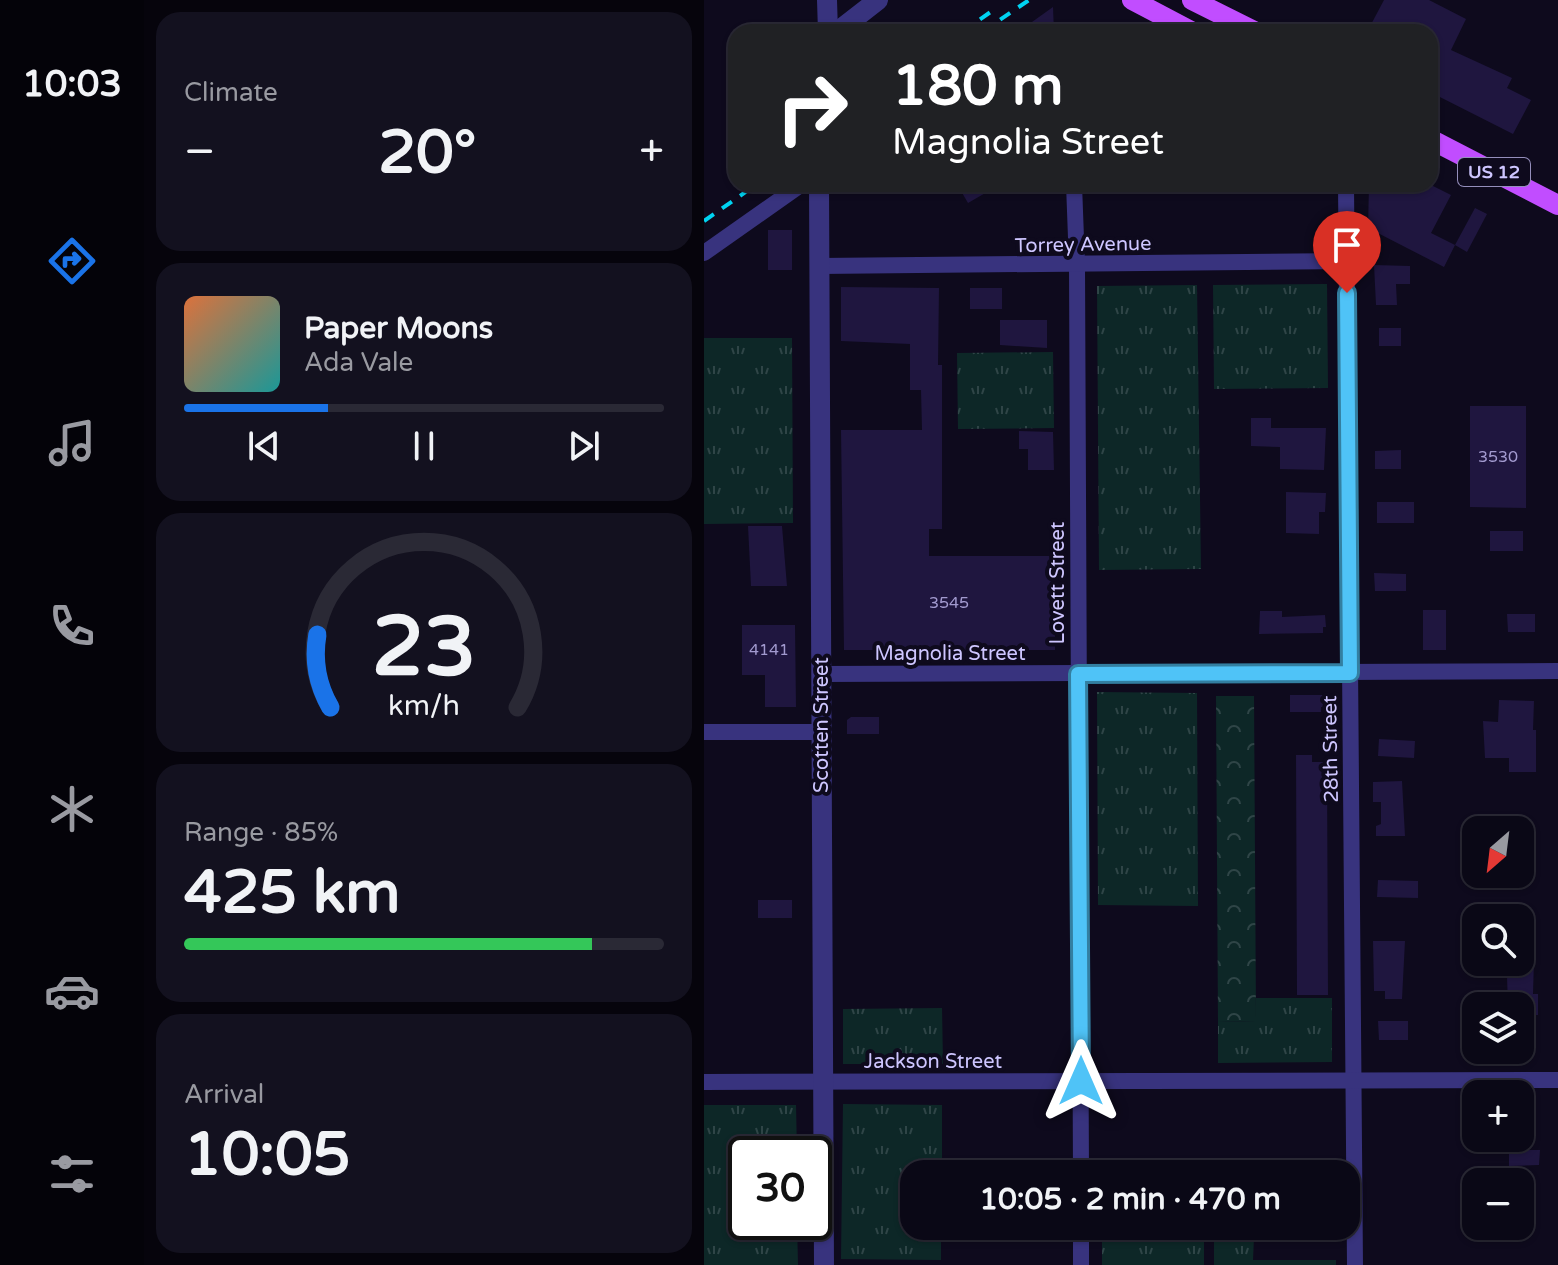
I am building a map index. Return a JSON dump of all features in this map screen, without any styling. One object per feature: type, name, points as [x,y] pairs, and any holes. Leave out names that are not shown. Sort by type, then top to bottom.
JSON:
[{"type":"main road","points":[[1132,0],[1178,24]]},
{"type":"main road","points":[[1192,0],[1240,24]]},
{"type":"main road","name":"US 12","points":[[1438,143],[1558,205]]},
{"type":"street","points":[[827,0],[828,24]]},
{"type":"street","points":[[847,24],[878,0]]},
{"type":"street","points":[[704,253],[791,192]]},
{"type":"street","name":"Scotten Street","points":[[819,192],[824,1265]]},
{"type":"street","name":"Lovett Street","points":[[1074,192],[1081,1160]]},
{"type":"street","name":"28th Street","points":[[1346,192],[1355,1265]]},
{"type":"street","name":"Torrey Avenue","points":[[819,266],[1347,261]]},
{"type":"street","name":"Magnolia Street","points":[[822,674],[1558,671]]},
{"type":"street","points":[[704,732],[822,732]]},
{"type":"street","name":"Jackson Street","points":[[704,1082],[1558,1080]]},
{"type":"street","points":[[1081,1240],[1081,1265]]},
{"type":"green space","points":[[1327,284],[1328,388],[1214,389],[1213,285]]},
{"type":"green space","points":[[1197,285],[1201,569],[1099,570],[1097,286]]},
{"type":"green space","points":[[704,338],[792,338],[793,523],[704,524]]},
{"type":"green space","points":[[1053,352],[1054,428],[958,429],[957,353]]},
{"type":"green space","points":[[1097,692],[1197,693],[1198,906],[1098,905]]},
{"type":"green space","points":[[1216,696],[1254,696],[1256,1021],[1218,1022]]},
{"type":"green space","points":[[1256,998],[1332,998],[1332,1062],[1218,1063],[1218,1022],[1256,1021]]},
{"type":"green space","points":[[942,1008],[943,1064],[843,1064],[843,1009]]},
{"type":"green space","points":[[843,1104],[942,1105],[942,1160],[900,1160],[900,1240],[941,1240],[941,1260],[841,1259]]},
{"type":"green space","points":[[704,1105],[796,1105],[797,1136],[728,1136],[728,1240],[797,1240],[798,1265],[704,1265]]},
{"type":"green space","points":[[1102,1240],[1204,1240],[1204,1265],[1102,1265]]},
{"type":"green space","points":[[1214,1240],[1254,1240],[1253,1260],[1336,1260],[1336,1265],[1214,1265]]},
{"type":"building","points":[[1384,0],[1429,0],[1466,19],[1451,50],[1512,78],[1507,88],[1531,100],[1513,134],[1438,96],[1438,24],[1371,24]]},
{"type":"building","points":[[1053,7],[1054,24],[1029,24]]},
{"type":"building","points":[[1438,188],[1451,195],[1431,233],[1455,245],[1444,267],[1368,228],[1369,192],[1438,192]]},
{"type":"building","points":[[962,192],[987,192],[968,203]]},
{"type":"building","points":[[1475,208],[1487,214],[1467,252],[1455,245]]},
{"type":"building","points":[[768,230],[792,230],[792,270],[768,270]]},
{"type":"building","points":[[1374,265],[1410,266],[1410,284],[1396,284],[1397,305],[1376,305]]},
{"type":"building","points":[[841,287],[939,288],[942,529],[929,529],[929,556],[1055,556],[1055,650],[844,650],[841,430],[922,430],[921,390],[910,390],[910,344],[841,341]]},
{"type":"building","points":[[970,288],[1002,288],[1002,309],[970,309]]},
{"type":"building","points":[[1000,320],[1047,320],[1047,348],[1000,345]]},
{"type":"building","points":[[1379,328],[1401,328],[1401,346],[1379,346]]},
{"type":"building","points":[[1470,406],[1526,406],[1526,508],[1470,507]]},
{"type":"building","points":[[1251,418],[1271,418],[1271,428],[1326,428],[1324,470],[1280,469],[1280,447],[1251,446]]},
{"type":"building","points":[[1019,431],[1053,432],[1054,470],[1028,470],[1028,449],[1019,449]]},
{"type":"building","points":[[1401,450],[1401,469],[1375,469],[1375,451]]},
{"type":"building","points":[[1286,492],[1326,493],[1325,512],[1319,512],[1319,534],[1286,533]]},
{"type":"building","points":[[1377,502],[1414,502],[1414,523],[1377,523]]},
{"type":"building","points":[[748,526],[782,526],[787,586],[751,586]]},
{"type":"building","points":[[1490,531],[1523,531],[1523,551],[1490,551]]},
{"type":"building","points":[[1374,573],[1406,574],[1406,591],[1375,591]]},
{"type":"building","points":[[1423,610],[1446,610],[1446,650],[1423,650]]},
{"type":"building","points":[[1260,611],[1282,611],[1282,617],[1325,615],[1326,627],[1323,627],[1323,633],[1259,634]]},
{"type":"building","points":[[1507,614],[1535,614],[1535,632],[1508,632]]},
{"type":"building","points":[[742,625],[795,625],[796,707],[765,707],[765,675],[742,675]]},
{"type":"building","points":[[1290,695],[1322,695],[1339,707],[1321,707],[1321,712],[1290,712]]},
{"type":"building","points":[[1499,700],[1534,701],[1536,772],[1509,772],[1509,758],[1485,758],[1483,721],[1498,722]]},
{"type":"building","points":[[851,717],[879,717],[879,734],[847,734],[847,720]]},
{"type":"building","points":[[1379,739],[1415,741],[1414,758],[1378,756]]},
{"type":"building","points":[[1296,755],[1312,755],[1312,762],[1327,762],[1328,995],[1297,995]]},
{"type":"building","points":[[1402,781],[1405,836],[1376,836],[1376,826],[1381,824],[1381,802],[1373,802],[1373,782]]},
{"type":"building","points":[[1378,880],[1418,881],[1418,898],[1377,897]]},
{"type":"building","points":[[758,900],[792,900],[792,918],[758,918]]},
{"type":"building","points":[[1373,941],[1405,941],[1402,999],[1385,999],[1385,991],[1374,991]]},
{"type":"building","points":[[1534,976],[1533,992],[1508,992],[1507,977],[1502,977]]},
{"type":"building","points":[[1534,994],[1538,994],[1538,1015],[1534,1015]]},
{"type":"building","points":[[1378,1021],[1408,1021],[1408,1040],[1379,1040]]},
{"type":"building","points":[[1540,1150],[1539,1165],[1509,1166],[1509,1152]]},
{"type":"railway","points":[[994,24],[1029,0]]},
{"type":"railway","points":[[973,24],[992,11]]},
{"type":"railway","points":[[704,221],[746,192]]},
{"type":"route","points":[[1081,1081],[1078,674],[1350,673],[1347,293]]}]
